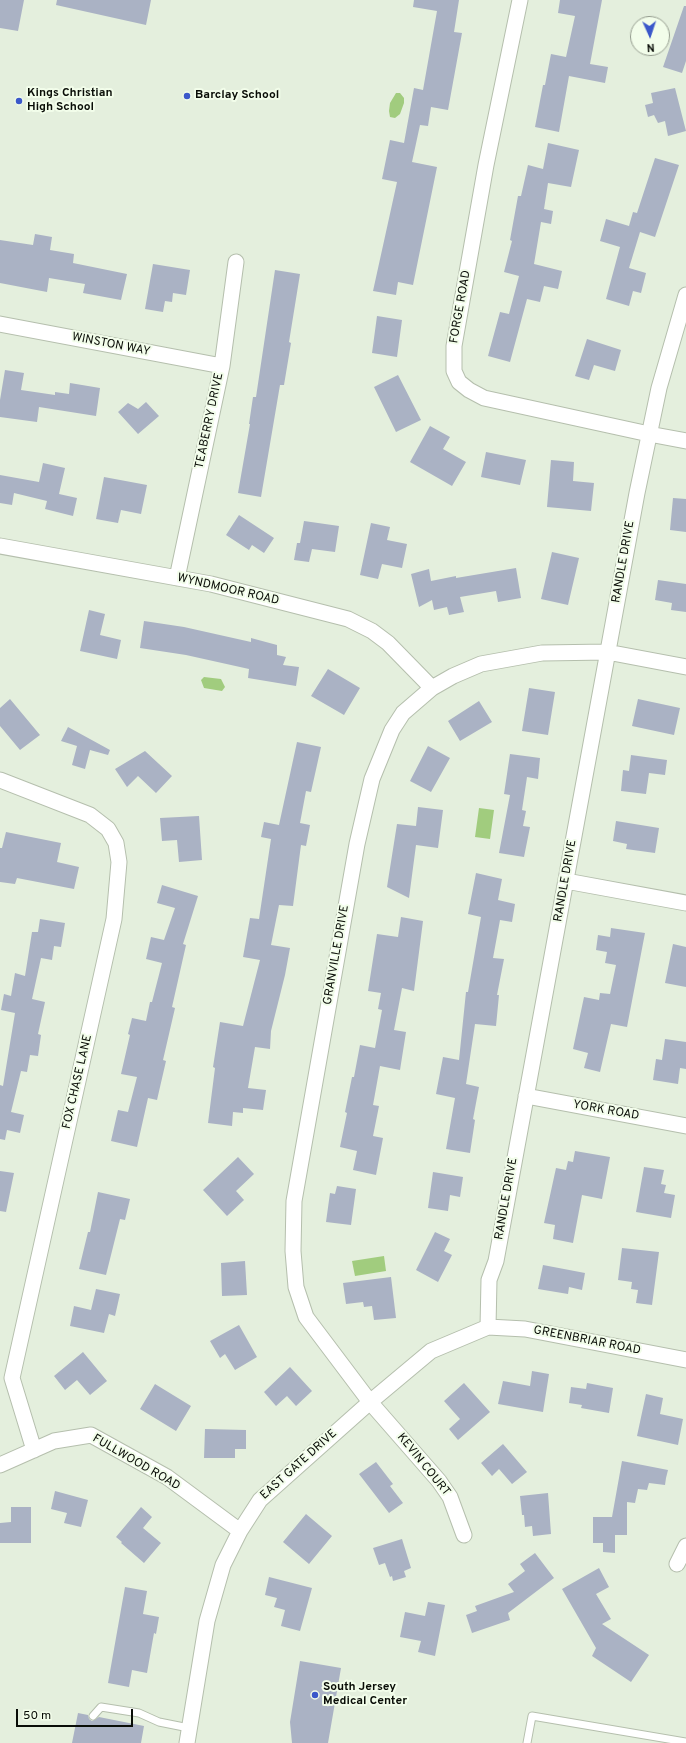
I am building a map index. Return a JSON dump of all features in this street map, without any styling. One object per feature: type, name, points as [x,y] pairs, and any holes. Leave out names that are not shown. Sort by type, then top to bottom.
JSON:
[{"type":"street","name":"FORGE ROAD","points":[[520,0],[486,166],[456,332],[454,346],[454,371],[459,382],[469,390],[484,398],[686,441]]},
{"type":"street","name":"TEABERRY DRIVE","points":[[177,578],[222,366],[236,262]]},
{"type":"street","name":"RANDLE DRIVE","points":[[488,1327],[489,1280],[496,1261],[637,493],[659,388],[686,295]]},
{"type":"street","name":"WINSTON WAY","points":[[0,324],[222,366]]},
{"type":"street","name":"WYNDMOOR ROAD","points":[[0,546],[211,584],[348,619],[372,631],[388,643],[432,688]]},
{"type":"street","name":"GRANVILLE DRIVE","points":[[370,1402],[306,1317],[296,1287],[293,1251],[294,1201],[357,844],[372,779],[395,724],[403,713],[432,688],[453,676],[481,664],[542,653],[608,652],[686,666]]},
{"type":"street","name":"FOX CHASE LANE","points":[[0,780],[90,815],[108,829],[116,844],[119,862],[114,919],[12,1378],[34,1450]]},
{"type":"street","points":[[566,882],[686,903]]},
{"type":"street","name":"YORK ROAD","points":[[526,1096],[686,1126]]},
{"type":"street","name":"EAST GATE DRIVE","points":[[187,1743],[207,1621],[223,1565],[240,1531],[260,1500],[370,1402],[431,1351],[488,1327]]},
{"type":"street","name":"GREENBRIAR ROAD","points":[[488,1327],[525,1329],[686,1360]]},
{"type":"street","name":"KEVIN COURT","points":[[370,1402],[439,1481],[450,1497],[464,1535]]},
{"type":"street","name":"FULLWOOD ROAD","points":[[0,1464],[54,1441],[91,1435],[167,1477],[240,1531]]},
{"type":"street","points":[[677,1564],[686,1546]]},
{"type":"lane","points":[[93,1716],[101,1707],[139,1713],[159,1722],[189,1728]]},
{"type":"lane","points":[[527,1743],[532,1716],[686,1742]]},
{"type":"shaded area","points":[[396,93],[400,93],[404,98],[404,103],[400,114],[395,118],[390,117],[389,111],[390,103]]},
{"type":"shaded area","points":[[204,677],[221,679],[225,687],[222,691],[204,688],[201,680]]},
{"type":"shaded area","points":[[479,808],[494,810],[490,839],[475,837]]},
{"type":"shaded area","points":[[384,1256],[386,1271],[355,1276],[352,1261]]},
{"type":"building","points":[[0,0],[24,0],[18,31],[0,28]]},
{"type":"building","points":[[57,0],[151,0],[146,25],[56,5]]},
{"type":"building","points":[[414,0],[459,0],[454,32],[462,33],[448,110],[431,107],[428,126],[420,125],[412,162],[437,167],[413,285],[398,282],[396,295],[373,291],[397,182],[382,179],[390,140],[404,143],[414,88],[423,90],[437,11],[413,7]]},
{"type":"building","points":[[560,0],[602,0],[590,64],[608,67],[605,83],[569,76],[559,132],[535,127],[551,54],[566,57],[575,16],[558,13]]},
{"type":"building","points":[[684,6],[686,6],[686,61],[682,73],[663,67],[667,56],[670,56],[670,47]]},
{"type":"building","points":[[675,88],[686,131],[668,136],[665,121],[658,123],[654,115],[648,117],[645,105],[653,103],[651,93]]},
{"type":"building","points":[[548,143],[579,150],[571,187],[548,183],[544,209],[553,211],[551,224],[541,222],[534,264],[562,271],[558,289],[544,286],[540,302],[527,299],[510,362],[488,356],[500,312],[509,314],[519,276],[504,272],[512,241],[510,240],[518,196],[521,196],[528,165],[543,169]]},
{"type":"building","points":[[655,158],[679,165],[655,237],[640,232],[629,268],[646,273],[641,293],[633,291],[629,306],[606,299],[620,247],[600,241],[606,219],[629,226],[633,212],[637,213]]},
{"type":"building","points":[[35,234],[52,237],[50,250],[74,254],[73,263],[127,274],[121,300],[83,293],[85,284],[49,278],[47,292],[0,283],[0,240],[33,245]]},
{"type":"building","points":[[153,264],[190,270],[186,295],[173,293],[172,302],[165,301],[163,312],[145,309]]},
{"type":"building","points":[[275,270],[300,274],[284,385],[280,385],[261,497],[238,493],[250,424],[253,397],[256,397]]},
{"type":"building","points":[[377,316],[402,320],[397,357],[372,353]]},
{"type":"building","points":[[587,339],[621,350],[615,371],[594,365],[589,380],[575,376]]},
{"type":"building","points":[[5,370],[24,373],[21,390],[55,395],[55,392],[69,394],[70,383],[100,388],[96,416],[39,407],[37,422],[0,417],[0,400]]},
{"type":"building","points":[[398,375],[421,420],[396,432],[374,387]]},
{"type":"building","points":[[146,402],[159,416],[138,434],[118,412],[128,403],[138,409]]},
{"type":"building","points":[[430,426],[450,437],[443,449],[466,462],[452,486],[410,462]]},
{"type":"building","points":[[486,452],[526,460],[520,485],[481,477]]},
{"type":"building","points":[[551,460],[574,462],[573,481],[594,483],[591,511],[547,507]]},
{"type":"building","points":[[43,463],[65,468],[59,494],[77,498],[73,516],[45,509],[47,501],[14,493],[12,505],[0,503],[0,475],[39,482]]},
{"type":"building","points":[[104,477],[147,485],[141,514],[121,510],[118,523],[96,519]]},
{"type":"building","points":[[673,498],[686,499],[686,532],[670,530]]},
{"type":"building","points":[[239,515],[274,538],[264,553],[252,545],[249,550],[226,535]]},
{"type":"building","points":[[304,521],[339,526],[335,552],[312,549],[309,562],[294,560],[297,543],[300,543]]},
{"type":"building","points":[[371,523],[390,527],[387,540],[407,544],[402,568],[382,564],[378,579],[360,575]]},
{"type":"building","points":[[552,552],[579,558],[568,605],[541,599]]},
{"type":"building","points":[[516,568],[521,598],[498,602],[496,591],[460,597],[464,612],[449,615],[447,607],[434,610],[432,600],[419,607],[411,574],[429,569],[431,581]]},
{"type":"building","points":[[658,580],[686,584],[686,612],[671,610],[672,603],[655,600]]},
{"type":"building","points":[[89,610],[105,614],[100,635],[121,640],[117,659],[80,651]]},
{"type":"building","points":[[144,621],[184,627],[251,642],[251,638],[277,645],[277,655],[286,657],[283,665],[299,667],[296,686],[248,678],[249,669],[186,655],[140,648]]},
{"type":"building","points":[[328,669],[360,688],[344,715],[311,696]]},
{"type":"building","points":[[529,688],[555,692],[548,735],[522,731]]},
{"type":"building","points":[[10,699],[40,735],[20,750],[0,726],[0,708]]},
{"type":"building","points":[[638,699],[680,708],[674,735],[632,726]]},
{"type":"building","points":[[479,701],[492,722],[460,741],[448,721]]},
{"type":"building","points":[[68,727],[110,750],[108,755],[90,750],[85,769],[72,765],[77,746],[61,741]]},
{"type":"building","points":[[297,742],[321,747],[311,792],[306,791],[300,823],[310,825],[306,846],[301,845],[293,906],[279,905],[271,945],[290,948],[271,1031],[270,1049],[255,1047],[248,1088],[266,1090],[263,1110],[243,1108],[243,1113],[233,1112],[232,1126],[208,1123],[215,1068],[213,1067],[220,1022],[243,1026],[260,960],[243,957],[250,918],[259,919],[271,839],[261,837],[264,822],[279,825]]},
{"type":"building","points":[[428,746],[450,758],[431,792],[410,781]]},
{"type":"building","points":[[145,751],[172,776],[156,793],[138,776],[127,787],[115,769]]},
{"type":"building","points":[[510,754],[540,758],[538,779],[527,777],[522,810],[526,811],[523,826],[530,827],[524,857],[499,853],[510,795],[504,794]]},
{"type":"building","points":[[631,755],[667,760],[665,775],[649,773],[646,794],[621,791],[623,770],[629,771]]},
{"type":"building","points":[[418,807],[443,810],[438,848],[416,845],[409,898],[387,887],[397,824],[416,826]]},
{"type":"building","points":[[199,816],[202,860],[179,862],[177,840],[162,841],[160,818]]},
{"type":"building","points":[[616,821],[659,828],[655,853],[626,849],[627,844],[613,841]]},
{"type":"building","points":[[6,832],[61,843],[57,862],[79,867],[74,889],[17,878],[15,884],[0,882],[0,848],[2,848]]},
{"type":"building","points":[[476,873],[502,879],[498,900],[515,904],[512,922],[500,920],[493,958],[504,959],[497,995],[499,995],[496,1026],[475,1024],[466,1084],[479,1087],[473,1119],[475,1120],[470,1153],[446,1149],[455,1098],[436,1094],[443,1057],[459,1060],[466,992],[468,992],[481,917],[468,914]]},
{"type":"building","points":[[162,885],[198,896],[183,944],[186,945],[172,1007],[175,1008],[163,1060],[166,1061],[157,1100],[148,1098],[137,1147],[111,1141],[118,1110],[128,1112],[137,1077],[121,1074],[130,1035],[128,1034],[132,1018],[146,1021],[162,963],[146,959],[151,937],[164,940],[175,908],[157,903]]},
{"type":"building","points":[[401,917],[423,921],[414,991],[402,988],[394,1030],[406,1032],[400,1070],[380,1066],[373,1105],[379,1106],[373,1136],[383,1138],[376,1175],[353,1170],[357,1151],[340,1147],[347,1113],[345,1112],[360,1045],[375,1048],[382,1010],[378,1009],[381,993],[368,991],[377,934],[398,937]]},
{"type":"building","points":[[40,919],[65,923],[61,947],[54,946],[52,960],[41,958],[32,999],[45,1002],[38,1034],[41,1035],[38,1056],[30,1055],[27,1072],[21,1071],[11,1112],[24,1115],[20,1133],[7,1130],[5,1140],[0,1139],[0,1085],[3,1086],[15,1013],[1,1010],[4,994],[11,996],[15,973],[25,976],[32,932],[38,932]]},
{"type":"building","points":[[611,928],[645,933],[627,1027],[611,1024],[600,1072],[584,1068],[588,1053],[573,1049],[584,997],[599,1000],[600,993],[610,994],[616,965],[605,963],[607,952],[596,950],[598,935],[610,937]]},
{"type":"building","points":[[673,944],[686,947],[686,987],[665,983]]},
{"type":"building","points":[[665,1039],[686,1042],[686,1069],[680,1068],[678,1084],[653,1080],[656,1059],[662,1060]]},
{"type":"building","points":[[575,1151],[610,1157],[602,1199],[582,1195],[573,1243],[553,1239],[555,1225],[544,1223],[556,1168],[566,1170],[568,1161],[573,1162]]},
{"type":"building","points":[[238,1157],[254,1174],[236,1191],[244,1200],[227,1216],[203,1190]]},
{"type":"building","points":[[644,1167],[664,1170],[661,1184],[666,1185],[664,1193],[675,1195],[671,1218],[636,1212]]},
{"type":"building","points":[[0,1171],[14,1173],[6,1212],[0,1211]]},
{"type":"building","points":[[433,1172],[463,1177],[460,1197],[450,1195],[448,1211],[428,1208]]},
{"type":"building","points":[[337,1186],[356,1189],[351,1225],[326,1222],[330,1193],[335,1194]]},
{"type":"building","points":[[98,1192],[130,1199],[125,1220],[120,1219],[106,1275],[79,1269],[88,1232],[90,1232]]},
{"type":"building","points":[[435,1232],[450,1239],[444,1251],[452,1255],[438,1282],[416,1270]]},
{"type":"building","points":[[622,1248],[659,1252],[652,1305],[636,1303],[638,1290],[631,1289],[632,1282],[618,1280]]},
{"type":"building","points":[[245,1261],[247,1295],[222,1296],[221,1263]]},
{"type":"building","points":[[543,1265],[585,1273],[582,1290],[569,1287],[568,1294],[538,1289]]},
{"type":"building","points":[[391,1277],[396,1318],[374,1320],[372,1306],[364,1307],[363,1302],[346,1304],[343,1283]]},
{"type":"building","points":[[96,1289],[120,1294],[115,1316],[109,1314],[104,1333],[70,1326],[74,1306],[91,1310]]},
{"type":"building","points":[[239,1325],[257,1357],[235,1370],[225,1354],[220,1358],[210,1341]]},
{"type":"building","points":[[83,1352],[107,1381],[90,1395],[77,1380],[65,1390],[54,1376]]},
{"type":"building","points":[[290,1367],[312,1391],[296,1406],[287,1396],[276,1406],[264,1392]]},
{"type":"building","points":[[532,1371],[549,1374],[543,1412],[498,1404],[503,1381],[530,1386]]},
{"type":"building","points":[[464,1383],[490,1412],[458,1440],[449,1429],[460,1419],[444,1401]]},
{"type":"building","points":[[587,1383],[613,1388],[609,1413],[581,1408],[582,1405],[569,1403],[571,1387],[586,1389]]},
{"type":"building","points":[[155,1384],[191,1406],[176,1431],[140,1409]]},
{"type":"building","points":[[646,1394],[663,1398],[660,1414],[683,1419],[678,1445],[637,1436]]},
{"type":"building","points":[[205,1429],[246,1430],[246,1449],[235,1449],[235,1458],[204,1458]]},
{"type":"building","points":[[503,1444],[527,1472],[512,1484],[499,1469],[492,1476],[481,1463]]},
{"type":"building","points":[[622,1461],[668,1470],[665,1485],[649,1483],[647,1490],[638,1489],[635,1503],[627,1502],[627,1535],[615,1535],[615,1553],[603,1552],[603,1543],[593,1543],[593,1517],[612,1517]]},
{"type":"building","points":[[376,1462],[393,1484],[390,1486],[403,1503],[389,1513],[359,1474]]},
{"type":"building","points":[[55,1491],[88,1500],[81,1527],[64,1523],[67,1513],[51,1509]]},
{"type":"building","points":[[548,1493],[551,1534],[533,1536],[532,1526],[525,1527],[520,1496]]},
{"type":"building","points":[[11,1507],[31,1507],[31,1543],[0,1543],[0,1523],[11,1522]]},
{"type":"building","points":[[141,1507],[152,1517],[143,1528],[161,1543],[144,1563],[116,1537]]},
{"type":"building","points":[[306,1514],[332,1536],[309,1564],[283,1542]]},
{"type":"building","points":[[402,1539],[411,1568],[404,1571],[406,1577],[393,1581],[385,1563],[379,1565],[373,1548]]},
{"type":"building","points":[[535,1553],[554,1578],[508,1613],[510,1620],[472,1633],[466,1615],[477,1611],[475,1606],[514,1592],[508,1584],[525,1571],[520,1564]]},
{"type":"building","points":[[599,1568],[609,1587],[596,1594],[611,1619],[602,1624],[649,1655],[631,1682],[592,1656],[596,1648],[562,1589]]},
{"type":"building","points":[[269,1577],[312,1588],[300,1631],[281,1626],[285,1610],[274,1607],[277,1598],[265,1595]]},
{"type":"building","points":[[125,1587],[147,1591],[143,1614],[159,1617],[156,1634],[154,1633],[147,1673],[132,1670],[129,1687],[108,1683]]},
{"type":"building","points":[[428,1602],[445,1605],[435,1656],[418,1652],[421,1641],[400,1637],[405,1612],[425,1616]]},
{"type":"building","name":"South Jersey Medical Center","points":[[300,1661],[341,1668],[328,1743],[292,1743],[290,1722]]},
{"type":"building","points":[[78,1713],[88,1715],[89,1719],[92,1721],[99,1717],[144,1726],[141,1743],[72,1743]]},
{"type":"place","name":"Barclay School","points":[[187,96]]},
{"type":"place","name":"Kings Christian High School","points":[[19,101]]},
{"type":"place","name":"South Jersey Medical Center","points":[[315,1695]]}]
